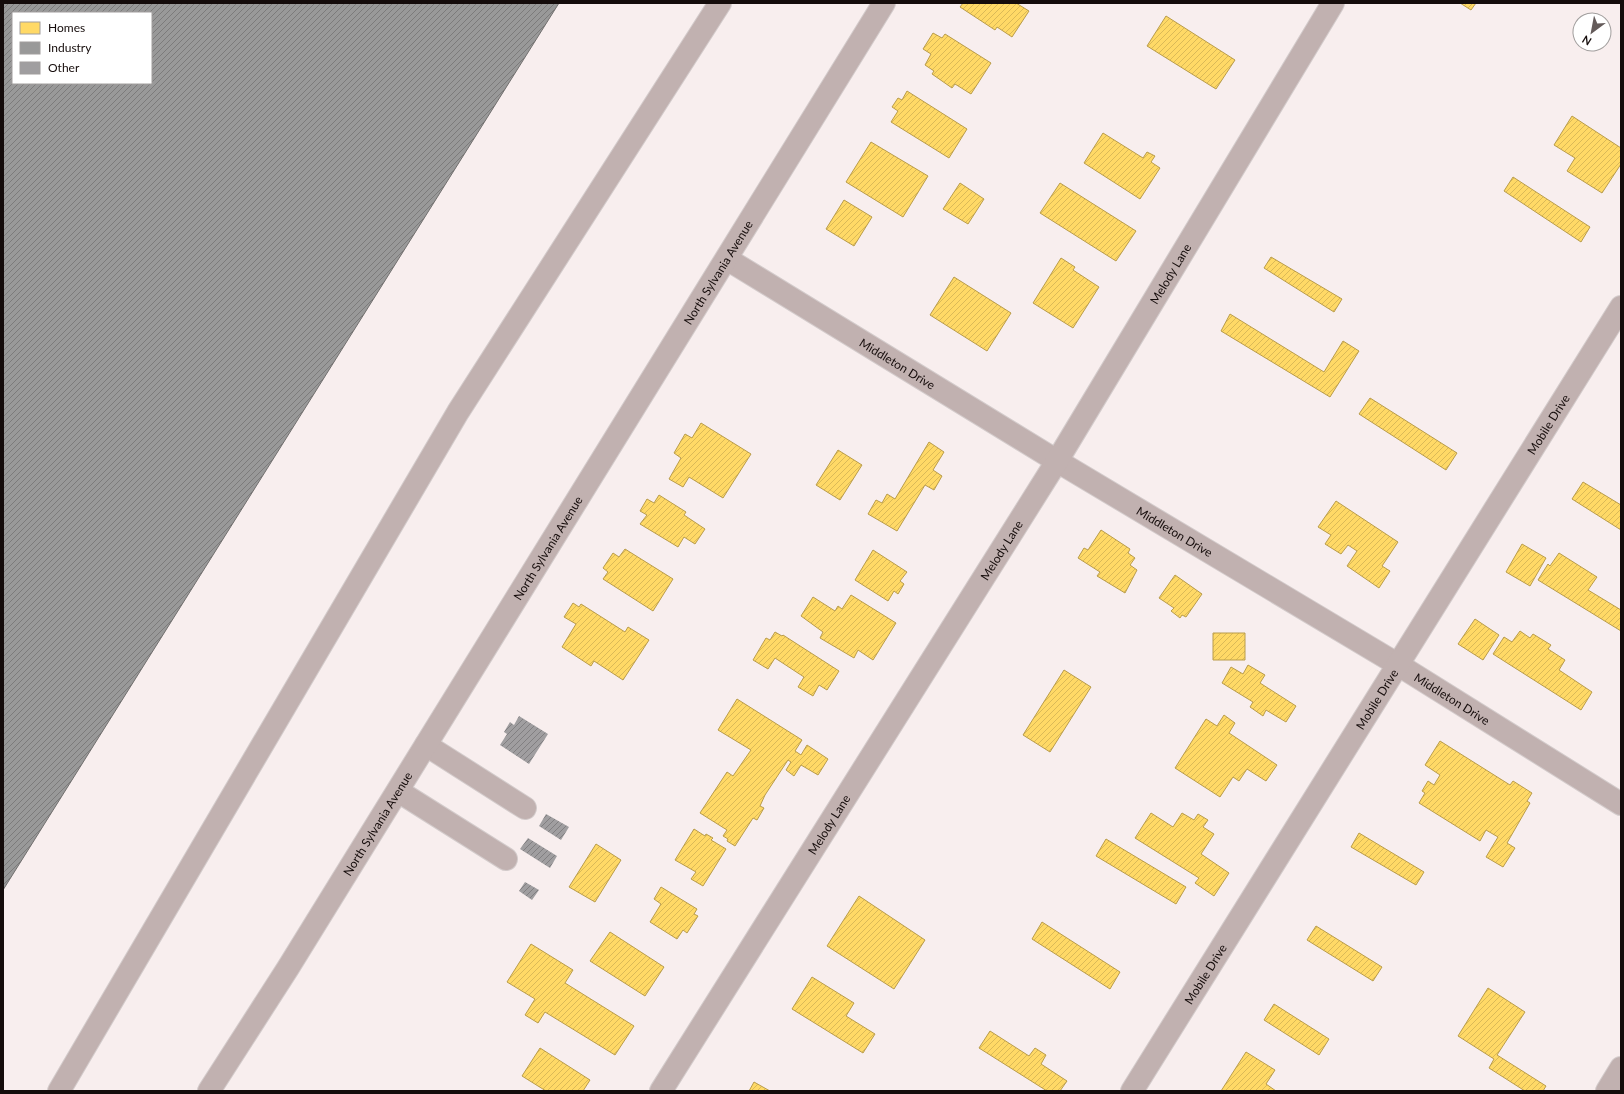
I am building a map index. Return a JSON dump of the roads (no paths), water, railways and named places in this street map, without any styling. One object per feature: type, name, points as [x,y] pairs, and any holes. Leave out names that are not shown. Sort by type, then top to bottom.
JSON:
[{"type":"street","points":[[59,1091],[458,412],[720,3]]},
{"type":"street","name":"North Sylvania Avenue","points":[[209,1091],[288,968],[398,791],[884,3]]},
{"type":"street","name":"Melody Lane","points":[[661,1091],[1057,461],[1334,3]]},
{"type":"street","name":"Middleton Drive","points":[[727,259],[1057,461],[1397,664],[1621,804]]},
{"type":"street","name":"Mobile Drive","points":[[1132,1091],[1621,307]]},
{"type":"street","points":[[426,745],[525,808]]},
{"type":"street","points":[[398,791],[506,859]]},
{"type":"street","points":[[1607,1091],[1621,1068]]}]
